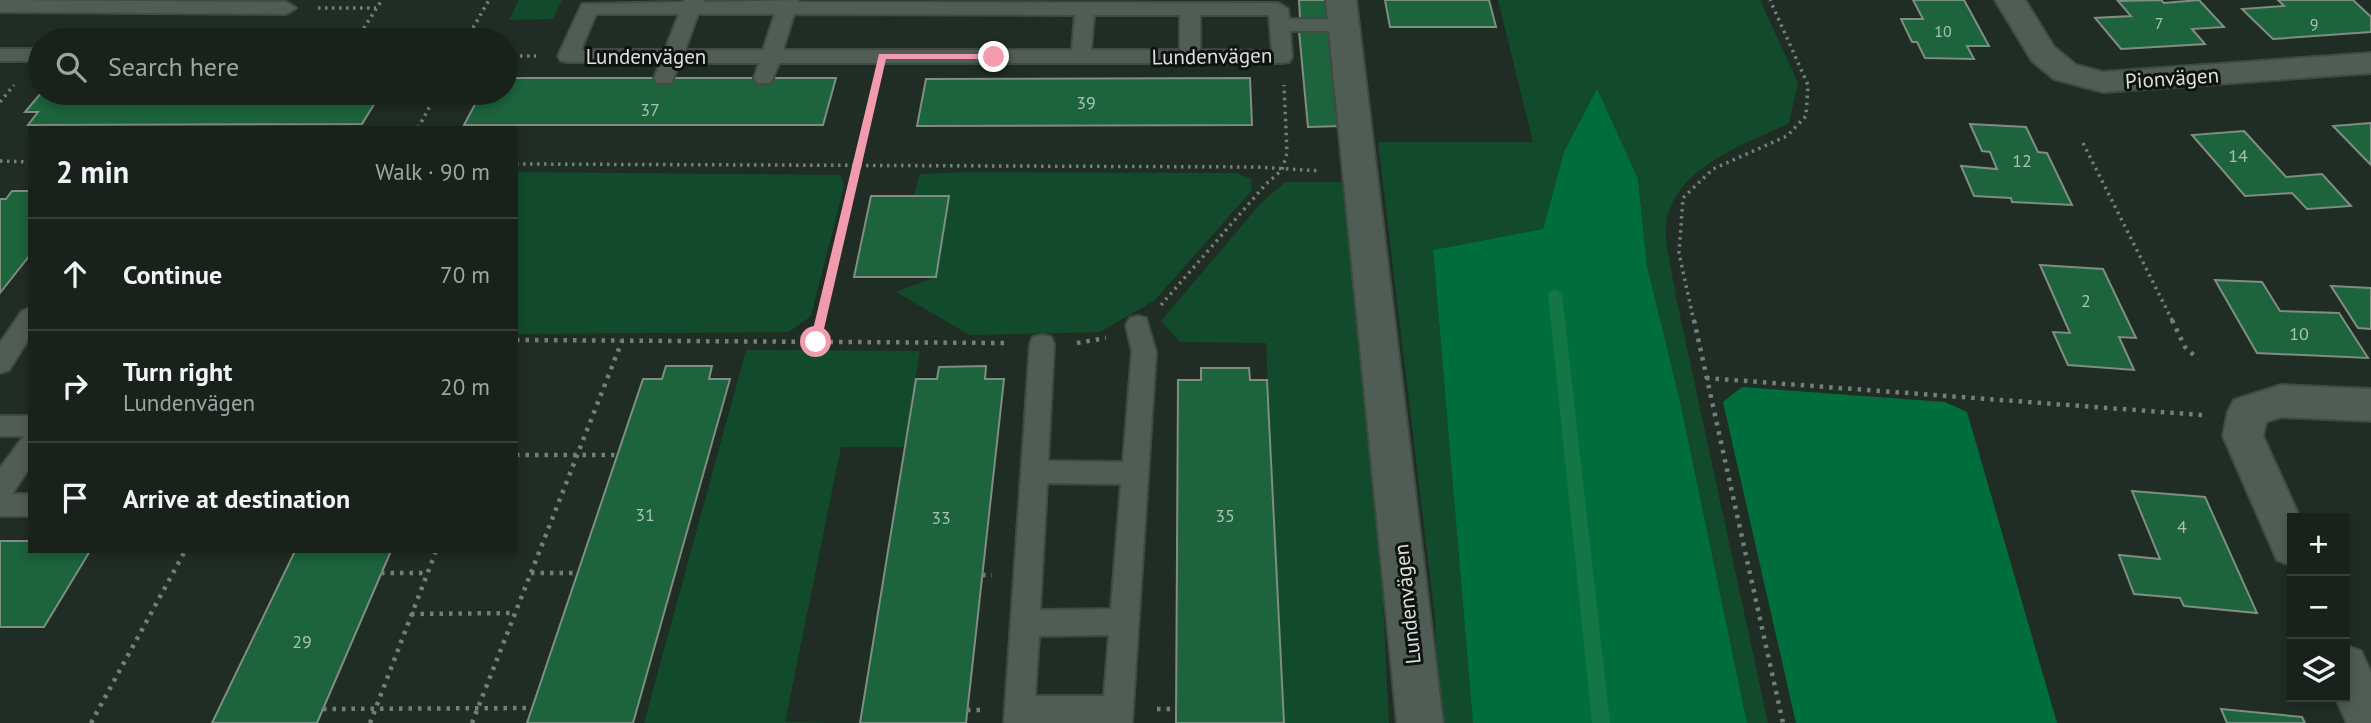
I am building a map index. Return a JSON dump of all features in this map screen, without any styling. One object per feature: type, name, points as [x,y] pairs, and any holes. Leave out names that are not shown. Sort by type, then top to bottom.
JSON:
[{"type":"street","name":"Pionvägen","points":[[2010,0],[2043,54],[2065,72],[2103,82],[2371,63]]},
{"type":"street","name":"Lundenvägen","points":[[1343,12],[1420,723]]},
{"type":"street","points":[[2287,536],[2243,436],[2248,411],[2281,401],[2371,405]]},
{"type":"street","points":[[2350,677],[2370,723]]},
{"type":"lane","points":[[664,78],[693,4]]},
{"type":"lane","name":"Lundenvägen","points":[[788,4],[1278,9],[1282,57],[568,56],[589,8],[788,4]]},
{"type":"lane","points":[[764,78],[788,4]]},
{"type":"lane","points":[[0,6],[286,8]]},
{"type":"lane","points":[[1081,57],[1085,9]]},
{"type":"lane","points":[[1190,9],[1190,57]]},
{"type":"lane","name":"Lundenvägen","points":[[1280,25],[1343,12]]},
{"type":"lane","points":[[0,55],[28,55]]},
{"type":"lane","points":[[0,363],[28,320]]},
{"type":"lane","points":[[1042,344],[1020,716],[1117,716],[1144,352],[1138,325]]},
{"type":"lane","points":[[0,426],[28,426]]},
{"type":"lane","points":[[0,490],[28,448]]},
{"type":"lane","points":[[1035,472],[1136,472]]},
{"type":"lane","points":[[0,505],[28,505]]},
{"type":"lane","points":[[1025,623],[1124,622]]},
{"type":"path","points":[[364,28],[382,0]]},
{"type":"path","points":[[473,28],[489,0]]},
{"type":"path","points":[[1770,0],[1808,85],[1806,116],[1787,136],[1713,169],[1683,198],[1679,253],[1783,723]]},
{"type":"path","points":[[286,8],[376,8]]},
{"type":"path","points":[[816,342],[882,57]]},
{"type":"path","points":[[518,341],[1042,344],[1101,340],[1138,325],[1155,311],[1266,184],[1282,170],[1287,153],[1282,57]]},
{"type":"path","points":[[419,126],[430,105]]},
{"type":"path","points":[[2083,143],[2185,346],[2198,359]]},
{"type":"path","points":[[0,162],[28,162]]},
{"type":"path","points":[[518,164],[1282,170]]},
{"type":"path","points":[[472,723],[622,341]]},
{"type":"path","points":[[1706,378],[2205,415],[2248,411]]},
{"type":"path","points":[[518,455],[617,455]]},
{"type":"path","points":[[92,723],[184,553]]},
{"type":"path","points":[[370,723],[435,553]]},
{"type":"path","points":[[381,573],[427,573]]},
{"type":"path","points":[[531,573],[578,573]]},
{"type":"path","points":[[411,614],[515,613]]},
{"type":"path","points":[[323,709],[532,708]]},
{"type":"green space","points":[[519,0],[562,0],[553,19],[509,20]]},
{"type":"green space","points":[[1498,0],[1760,0],[1798,83],[1789,123],[1732,150],[1696,174],[1681,189],[1671,206],[1666,227],[1676,297],[1768,723],[1747,723],[1680,401],[1647,266],[1638,179],[1564,152],[1543,229],[1433,250],[1473,723],[1438,723],[1435,618],[1378,142],[1533,142]]},
{"type":"green space","points":[[1597,89],[1638,179],[1647,266],[1680,401],[1747,723],[1473,723],[1433,250],[1543,229],[1564,152]]},
{"type":"green space","points":[[518,172],[841,175],[844,186],[811,316],[789,332],[518,334]]},
{"type":"green space","points":[[1237,173],[1251,179],[1252,190],[1155,300],[1100,332],[970,335],[896,292],[936,277],[949,196],[914,196],[920,174]]},
{"type":"green space","points":[[1285,182],[1342,182],[1379,520],[1389,723],[1284,723],[1266,343],[1180,342],[1161,321],[1261,203]]},
{"type":"green space","points":[[746,350],[920,351],[904,447],[841,447],[785,722],[856,723],[644,723]]},
{"type":"green space","points":[[1742,387],[1945,402],[1967,412],[2057,723],[1796,723],[1723,402]]},
{"type":"building","points":[[1299,0],[1328,0],[1330,18],[1300,18]]},
{"type":"building","points":[[1385,0],[1489,0],[1496,27],[1390,27]]},
{"type":"building","points":[[1913,0],[1964,0],[1989,46],[1967,46],[1974,59],[1925,58],[1917,42],[1912,42],[1901,19],[1923,19]]},
{"type":"building","points":[[2161,0],[2164,3],[2199,0],[2224,27],[2192,29],[2205,44],[2121,49],[2095,18],[2131,16],[2118,1]]},
{"type":"building","points":[[2278,0],[2353,0],[2371,17],[2371,32],[2273,39],[2242,9],[2284,6]]},
{"type":"building","points":[[1299,31],[1330,31],[1342,126],[1308,127]]},
{"type":"building","points":[[518,78],[836,78],[823,125],[464,125],[475,105],[518,105]]},
{"type":"building","points":[[1250,78],[1252,125],[917,126],[926,79]]},
{"type":"building","points":[[31,105],[374,105],[362,124],[28,125],[38,112],[25,112]]},
{"type":"building","points":[[2371,123],[2371,165],[2333,126]]},
{"type":"building","points":[[1970,124],[2026,127],[2038,152],[2047,153],[2072,205],[2012,202],[2011,198],[1974,196],[1961,166],[1997,169],[1990,152],[1982,151]]},
{"type":"building","points":[[2244,131],[2286,177],[2322,174],[2351,206],[2307,209],[2292,193],[2245,196],[2192,135]]},
{"type":"building","points":[[12,191],[28,191],[28,258],[0,293],[0,199],[6,199]]},
{"type":"building","points":[[871,196],[949,196],[936,277],[854,277]]},
{"type":"building","points":[[2040,265],[2103,269],[2136,338],[2119,337],[2134,370],[2068,365],[2053,332],[2070,333]]},
{"type":"building","points":[[2215,280],[2262,282],[2280,311],[2339,313],[2368,358],[2257,353]]},
{"type":"building","points":[[2331,286],[2371,288],[2371,329],[2358,328]]},
{"type":"building","points":[[666,366],[712,366],[709,379],[730,379],[633,723],[527,723],[643,379],[662,379]]},
{"type":"building","points":[[986,366],[985,379],[1004,379],[966,723],[860,723],[916,379],[937,379],[939,367]]},
{"type":"building","points":[[1201,368],[1249,368],[1250,380],[1267,380],[1284,723],[1176,723],[1178,380],[1201,380]]},
{"type":"building","points":[[2132,491],[2205,497],[2257,613],[2184,606],[2180,598],[2134,594],[2119,555],[2160,559]]},
{"type":"building","points":[[0,541],[28,541],[28,553],[89,553],[44,627],[0,627]]},
{"type":"building","points":[[294,553],[390,553],[317,723],[212,723]]},
{"type":"building","points":[[2221,709],[2302,717],[2305,723],[2227,723]]},
{"type":"waterway","points":[[1555,294],[1601,723]]},
{"type":"route","points":[[816,342],[882,57],[994,57]]}]
